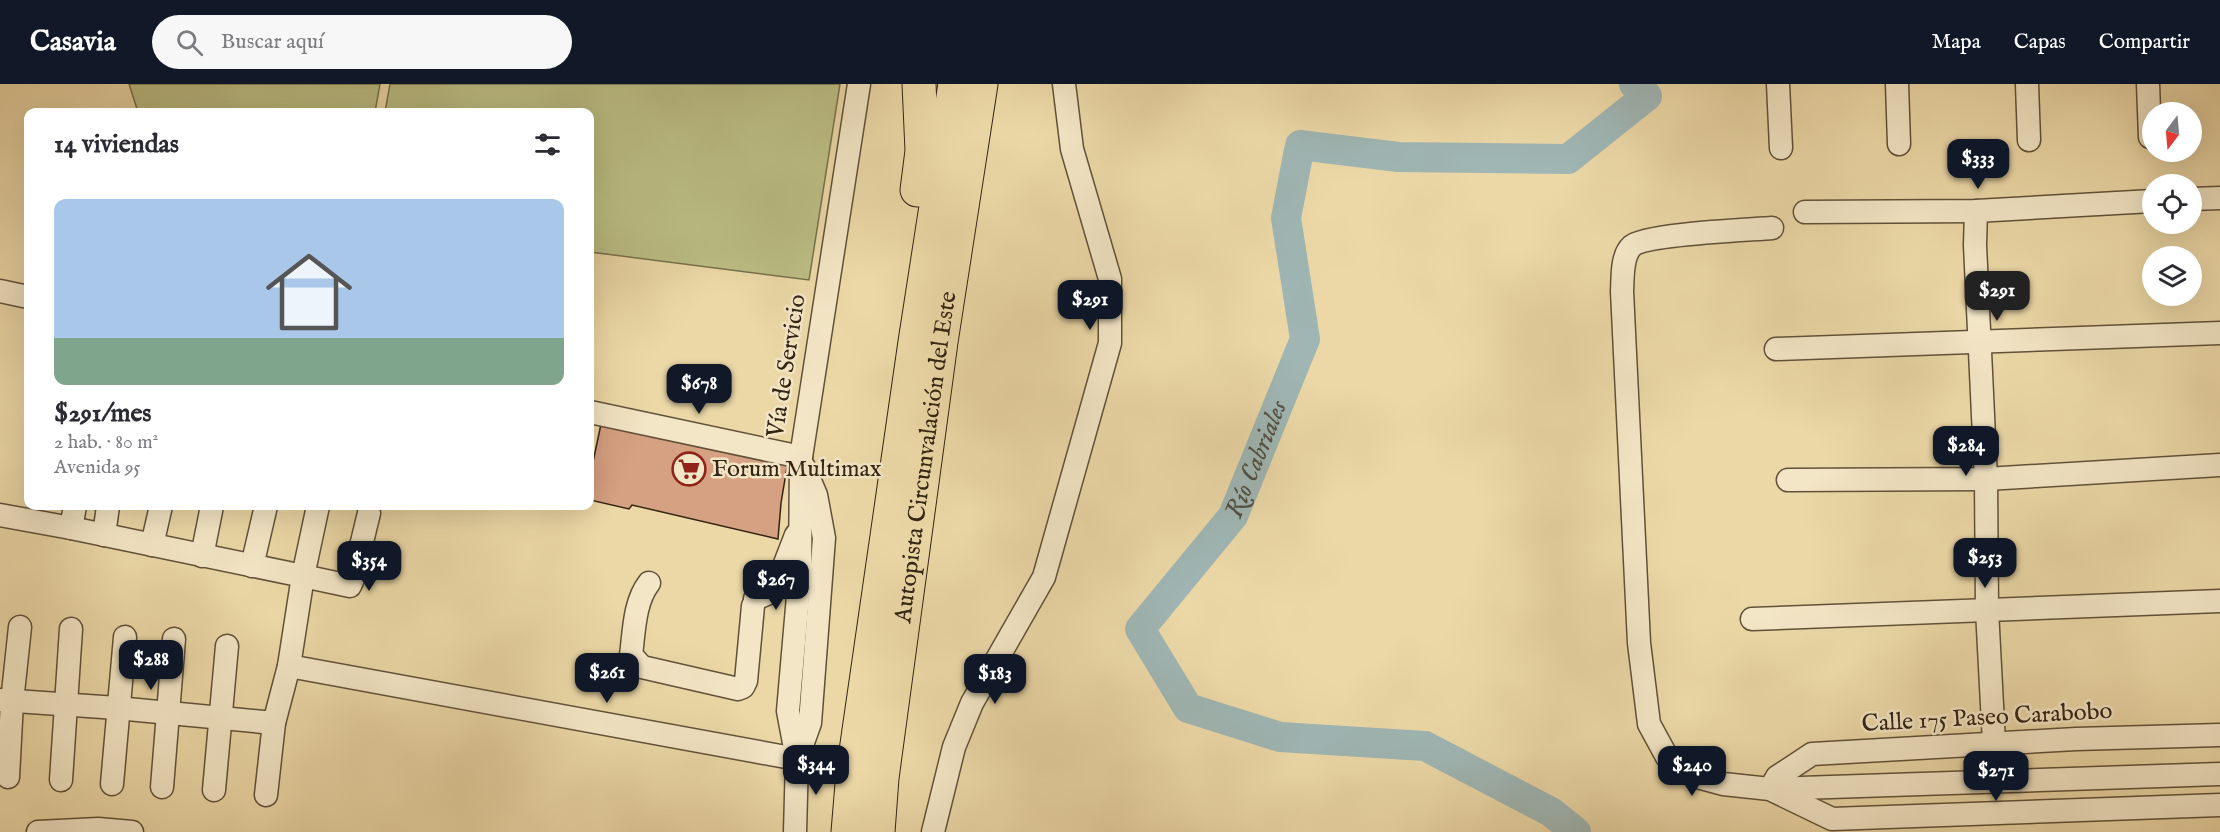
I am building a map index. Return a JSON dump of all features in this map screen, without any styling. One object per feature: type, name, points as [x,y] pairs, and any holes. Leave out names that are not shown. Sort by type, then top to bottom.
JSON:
[{"type":"highway","points":[[913,353],[910,299],[913,220],[922,151],[919,84]]},
{"type":"highway","name":"Autopista Circunvalación del Este","points":[[848,832],[853,772],[913,353],[955,84]]},
{"type":"highway","name":"Autopista Circunvalación del Este","points":[[878,832],[882,778],[938,365],[981,84]]},
{"type":"street","name":"Vía de Servicio","points":[[795,832],[797,759],[810,723],[824,538],[816,495],[801,457],[859,84]]},
{"type":"street","points":[[933,832],[933,824],[954,747],[972,703],[1044,577],[1099,389],[1110,343],[1110,279],[1072,149],[1064,84]]},
{"type":"street","points":[[1778,84],[1781,148]]},
{"type":"street","points":[[1897,84],[1899,144]]},
{"type":"street","points":[[2027,84],[2029,140]]},
{"type":"street","points":[[2148,84],[2149,102]]},
{"type":"street","points":[[2202,199],[2220,198]]},
{"type":"street","points":[[1805,212],[1976,211],[2142,202]]},
{"type":"street","points":[[1976,211],[1975,244],[1981,343],[1994,743]]},
{"type":"street","points":[[1772,228],[1671,236],[1646,241],[1632,246],[1625,260],[1622,291],[1638,632],[1649,724],[1667,757],[1697,777],[1723,784],[1770,789],[2220,774]]},
{"type":"street","points":[[0,291],[24,296]]},
{"type":"street","points":[[1776,349],[2220,333]]},
{"type":"street","points":[[289,666],[797,759],[788,711],[800,573],[801,457],[594,413]]},
{"type":"street","points":[[1788,480],[1986,479],[2220,465]]},
{"type":"street","points":[[0,515],[26,510],[71,528],[350,586],[369,513]]},
{"type":"street","points":[[71,528],[74,510]]},
{"type":"street","points":[[104,535],[107,510]]},
{"type":"street","points":[[152,545],[160,510]]},
{"type":"street","points":[[202,556],[211,510]]},
{"type":"street","points":[[252,566],[265,510]]},
{"type":"street","points":[[266,795],[274,723],[289,666],[303,576],[317,510]]},
{"type":"street","points":[[649,584],[643,590],[637,612],[630,656],[642,667],[738,689],[743,687],[746,681],[754,603],[770,593],[779,579],[799,529]]},
{"type":"street","points":[[800,573],[822,584]]},
{"type":"street","points":[[1752,620],[2220,601]]},
{"type":"street","points":[[796,618],[818,630]]},
{"type":"street","points":[[8,777],[6,701],[20,627]]},
{"type":"street","points":[[61,780],[64,706],[71,629]]},
{"type":"street","points":[[112,784],[124,637]]},
{"type":"street","points":[[162,787],[174,639]]},
{"type":"street","points":[[214,790],[227,646]]},
{"type":"street","points":[[6,701],[117,708],[274,723]]},
{"type":"street","name":"Calle 175 Paseo Carabobo","points":[[1770,789],[1777,777],[1812,754],[1994,743],[2220,735]]},
{"type":"street","points":[[1770,789],[1832,819],[2040,822],[2220,805]]},
{"type":"street","points":[[38,832],[98,829],[132,832]]},
{"type":"green space","points":[[129,84],[380,84],[376,108],[137,108]]},
{"type":"green space","points":[[390,84],[840,84],[809,280],[594,253],[594,108],[386,108]]},
{"type":"building","name":"Forum Multimax","points":[[604,410],[788,461],[778,539],[632,505],[629,509],[594,501],[594,457]]},
{"type":"waterway","name":"Río Cabriales","points":[[1576,832],[1551,812],[1425,746],[1280,737],[1188,708],[1140,629],[1233,516],[1305,339],[1286,218],[1300,145],[1398,157],[1568,159],[1647,96],[1634,84]]},
{"type":"place","name":"Forum Multimax","points":[[689,469]]}]
